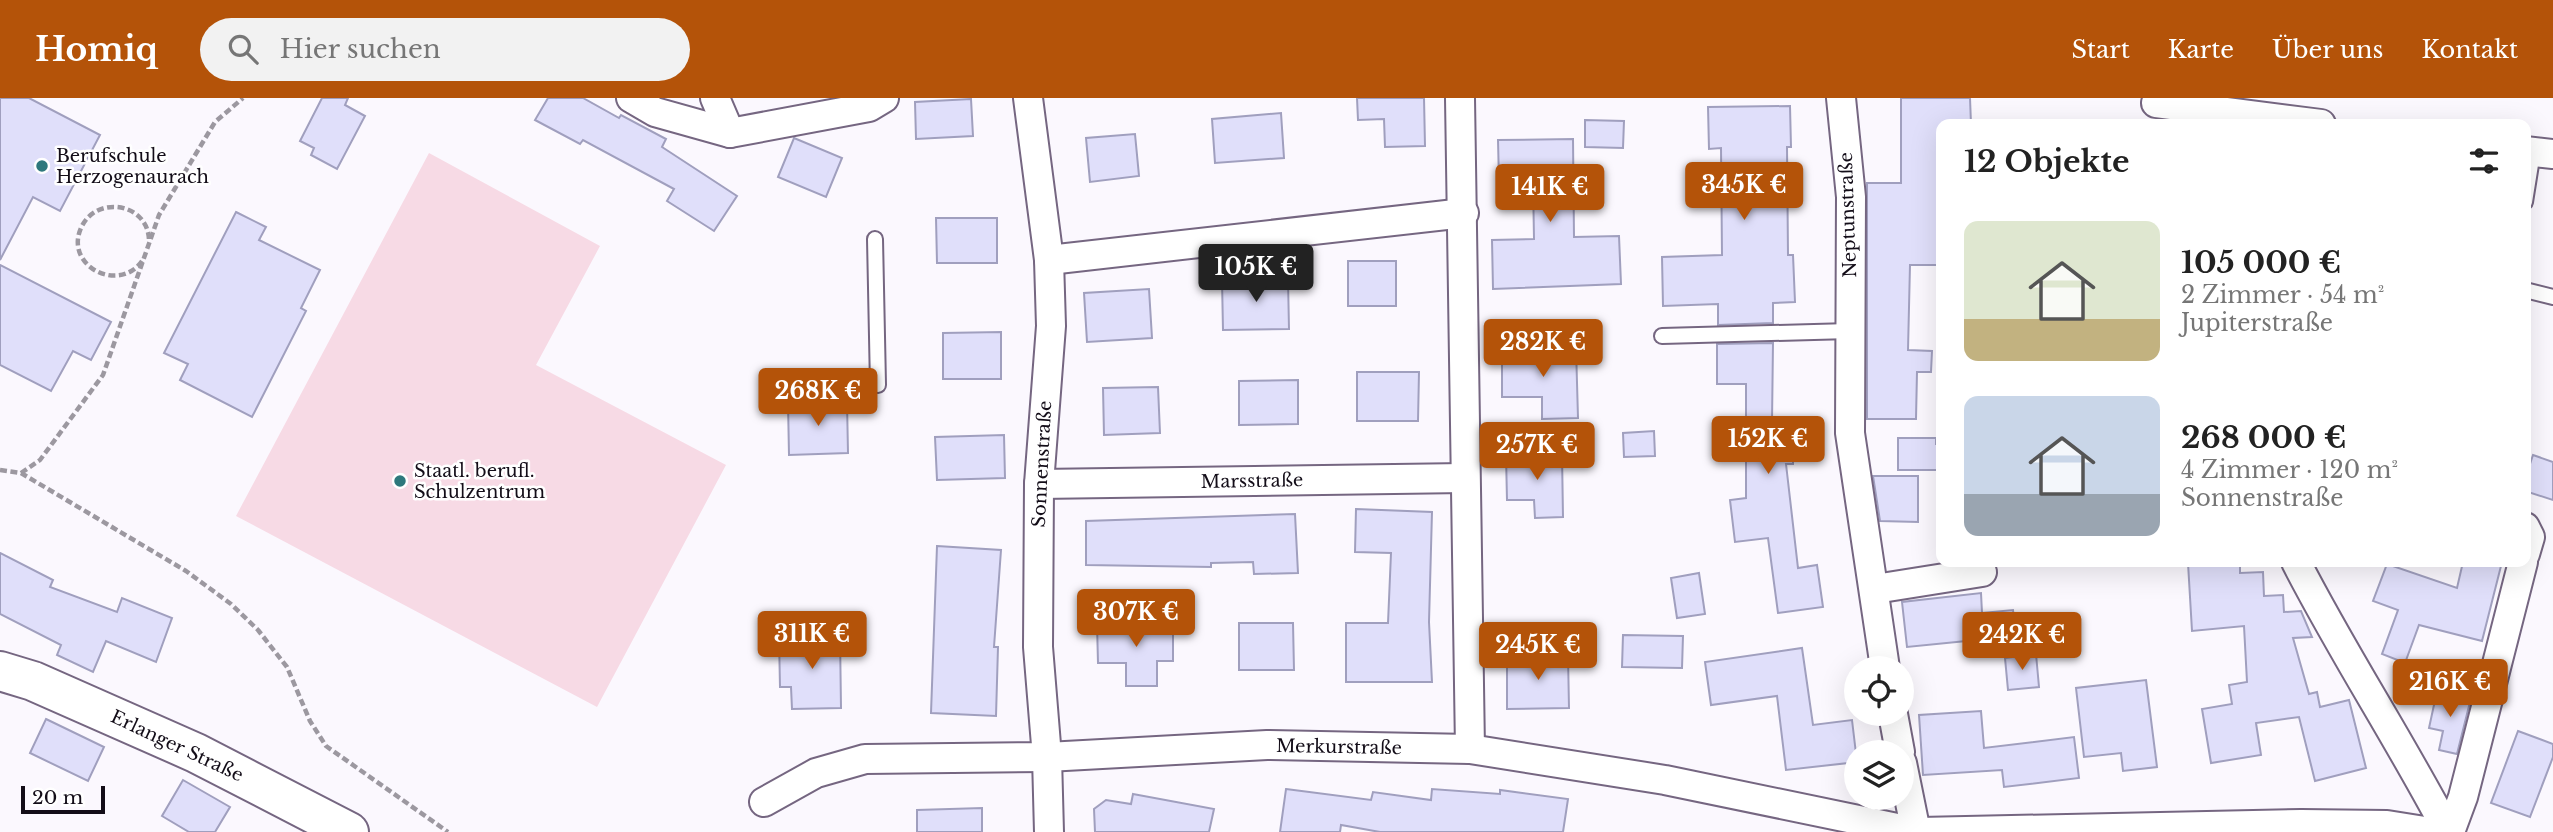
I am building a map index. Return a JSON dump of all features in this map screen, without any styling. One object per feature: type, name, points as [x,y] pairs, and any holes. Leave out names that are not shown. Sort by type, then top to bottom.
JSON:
[{"type":"street","points":[[631,98],[654,112],[730,133],[869,107],[884,98]]},
{"type":"street","points":[[715,98],[730,133]]},
{"type":"street","name":"Sonnenstraße","points":[[1028,98],[1049,260],[1051,326],[1039,484],[1038,648],[1047,757],[1049,832]]},
{"type":"street","points":[[1460,98],[1464,213],[1470,749]]},
{"type":"street","name":"Neptunstraße","points":[[1841,98],[1851,197],[1850,433],[1883,656]]},
{"type":"street","points":[[2157,108],[2270,119]]},
{"type":"street","points":[[1049,260],[1464,213]]},
{"type":"street","name":"Marsstraße","points":[[1039,484],[1465,478]]},
{"type":"street","points":[[2298,567],[2317,604],[2412,762],[2449,832]]},
{"type":"street","points":[[2449,832],[2463,797],[2522,567]]},
{"type":"street","points":[[1875,589],[1982,572]]},
{"type":"street","name":"Erlanger Straße","points":[[0,671],[33,681],[196,753],[349,832]]},
{"type":"street","name":"Merkurstraße","points":[[764,802],[816,773],[865,759],[1047,757],[1267,745],[1470,749],[1665,780],[1917,832],[2388,825],[2431,832]]},
{"type":"street","points":[[1912,810],[1917,832]]},
{"type":"lane","points":[[2531,177],[2537,152]]},
{"type":"lane","points":[[875,239],[878,385]]},
{"type":"lane","points":[[2531,292],[2553,297]]},
{"type":"lane","points":[[1662,336],[1850,331]]},
{"type":"path","points":[[21,473],[40,460],[103,375],[159,215],[215,122],[243,98]]},
{"type":"path","points":[[146,257],[128,274],[113,277],[101,274],[92,269],[80,254],[80,229],[89,215],[100,208],[127,208],[139,216],[146,226],[149,249]]},
{"type":"path","points":[[0,470],[21,473],[186,571],[231,604],[258,631],[287,667],[310,721],[326,746],[448,832]]},
{"type":"shaded area","points":[[429,153],[600,246],[536,365],[726,465],[597,707],[236,516]]},
{"type":"building","name":"Berufschule Herzogenaurach","points":[[0,98],[29,98],[100,135],[60,211],[33,197],[0,260]]},
{"type":"building","points":[[322,98],[348,98],[345,105],[365,116],[337,169],[311,155],[314,148],[300,141]]},
{"type":"building","points":[[548,98],[583,98],[619,118],[621,115],[666,139],[662,147],[737,196],[714,231],[667,201],[674,189],[583,140],[580,144],[535,120]]},
{"type":"building","points":[[1357,98],[1424,98],[1425,146],[1385,147],[1384,119],[1358,120]]},
{"type":"building","points":[[1901,98],[1970,98],[1971,119],[1936,119],[1936,265],[1910,265],[1908,350],[1932,351],[1931,372],[1917,372],[1916,419],[1867,419],[1867,183],[1901,183]]},
{"type":"building","points":[[971,99],[973,136],[916,139],[915,102]]},
{"type":"building","points":[[1790,106],[1791,147],[1787,147],[1788,255],[1793,255],[1795,302],[1773,303],[1773,323],[1718,325],[1718,304],[1663,306],[1662,257],[1722,255],[1721,148],[1709,149],[1708,107]]},
{"type":"building","points":[[1281,113],[1284,158],[1215,163],[1212,119]]},
{"type":"building","points":[[1585,120],[1624,121],[1623,148],[1585,147]]},
{"type":"building","points":[[1135,134],[1139,176],[1090,182],[1086,138]]},
{"type":"building","points":[[794,138],[842,158],[826,197],[778,177]]},
{"type":"building","points":[[1573,139],[1574,237],[1619,236],[1621,284],[1493,289],[1492,240],[1534,239],[1533,181],[1499,182],[1498,140]]},
{"type":"building","points":[[236,212],[266,227],[259,240],[320,270],[301,308],[306,311],[252,417],[180,380],[188,364],[164,353]]},
{"type":"building","points":[[936,218],[997,218],[997,263],[937,263]]},
{"type":"building","points":[[1348,261],[1396,261],[1396,306],[1348,306]]},
{"type":"building","points":[[0,265],[111,322],[91,360],[73,351],[51,391],[0,365]]},
{"type":"building","points":[[1288,279],[1289,329],[1223,330],[1222,280]]},
{"type":"building","points":[[1149,289],[1152,338],[1087,342],[1084,293]]},
{"type":"building","points":[[1001,332],[1001,379],[943,379],[943,333]]},
{"type":"building","points":[[1773,343],[1772,422],[1793,422],[1793,464],[1786,464],[1798,568],[1817,565],[1823,607],[1778,613],[1768,538],[1735,542],[1730,500],[1746,498],[1746,384],[1717,384],[1717,344]]},
{"type":"building","points":[[1576,347],[1578,418],[1542,419],[1542,397],[1502,397],[1502,349]]},
{"type":"building","points":[[1357,372],[1419,372],[1418,421],[1357,421]]},
{"type":"building","points":[[1298,380],[1298,424],[1239,425],[1239,381]]},
{"type":"building","points":[[1158,387],[1160,433],[1104,435],[1103,388]]},
{"type":"building","points":[[847,402],[848,453],[789,455],[788,403]]},
{"type":"building","points":[[1654,431],[1655,456],[1624,457],[1623,433]]},
{"type":"building","points":[[1004,435],[1005,478],[937,480],[935,437]]},
{"type":"building","points":[[1898,438],[1936,438],[1936,470],[1898,470]]},
{"type":"building","points":[[1562,454],[1563,517],[1535,518],[1534,500],[1507,500],[1506,455]]},
{"type":"building","points":[[2533,455],[2553,462],[2553,500],[2531,493]]},
{"type":"building","points":[[1873,476],[1918,476],[1918,522],[1880,521]]},
{"type":"building","points":[[1356,509],[1432,512],[1429,622],[1432,682],[1346,682],[1346,623],[1388,623],[1391,553],[1355,552]]},
{"type":"building","points":[[1295,514],[1298,573],[1254,574],[1253,562],[1211,563],[1211,567],[1086,565],[1086,521]]},
{"type":"building","points":[[937,546],[1001,550],[994,647],[998,647],[996,716],[931,713]]},
{"type":"building","points":[[0,553],[53,580],[50,587],[117,612],[122,598],[172,618],[156,662],[106,641],[93,672],[57,655],[61,645],[0,614]]},
{"type":"building","points":[[2188,567],[2240,567],[2240,573],[2263,572],[2264,596],[2283,595],[2284,612],[2301,611],[2312,637],[2293,638],[2309,694],[2317,692],[2320,707],[2349,700],[2366,768],[2315,781],[2299,717],[2256,723],[2261,755],[2211,763],[2202,709],[2232,704],[2229,685],[2247,682],[2244,626],[2192,631]]},
{"type":"building","points":[[2386,567],[2396,567],[2457,588],[2462,567],[2501,567],[2482,641],[2419,625],[2405,663],[2382,654],[2398,610],[2373,601]]},
{"type":"building","points":[[1699,573],[1705,614],[1677,618],[1671,578]]},
{"type":"building","points":[[1981,593],[1982,613],[2013,610],[2016,636],[1907,647],[1902,602]]},
{"type":"building","points":[[1173,623],[1173,661],[1157,661],[1157,686],[1126,686],[1126,663],[1098,663],[1097,624]]},
{"type":"building","points":[[1239,623],[1293,623],[1294,670],[1239,670]]},
{"type":"building","points":[[1623,635],[1683,636],[1682,668],[1622,667]]},
{"type":"building","points":[[840,636],[841,708],[792,709],[791,687],[780,687],[779,637]]},
{"type":"building","points":[[1802,648],[1813,725],[1844,721],[1844,726],[1853,726],[1854,740],[1844,740],[1844,763],[1786,770],[1777,696],[1711,705],[1705,662]]},
{"type":"building","points":[[2036,654],[2039,687],[2008,690],[2005,658]]},
{"type":"building","points":[[1568,655],[1569,708],[1507,709],[1507,656]]},
{"type":"building","points":[[2146,680],[2157,767],[2123,771],[2121,753],[2084,757],[2076,688]]},
{"type":"building","points":[[2437,691],[2471,698],[2457,754],[2439,750],[2443,731],[2429,728]]},
{"type":"building","points":[[1981,711],[1984,748],[2074,737],[2079,778],[2004,787],[2002,770],[1923,775],[1919,715]]},
{"type":"building","points":[[46,719],[104,747],[88,781],[30,753]]},
{"type":"building","points":[[2518,731],[2553,744],[2553,757],[2530,817],[2491,803]]},
{"type":"building","points":[[183,780],[230,807],[215,832],[189,832],[162,816]]},
{"type":"building","points":[[1286,789],[1371,800],[1373,792],[1431,800],[1432,789],[1500,794],[1500,790],[1568,799],[1563,832],[1380,832],[1341,825],[1340,832],[1280,832]]},
{"type":"building","points":[[1133,794],[1214,809],[1209,832],[1095,832],[1094,809],[1106,800],[1131,804]]},
{"type":"building","points":[[982,808],[982,832],[917,832],[917,810]]},
{"type":"place","name":"Berufschule Herzogenaurach","points":[[42,166]]},
{"type":"place","name":"Staatl. berufl. Schulzentrum","points":[[400,481]]}]
